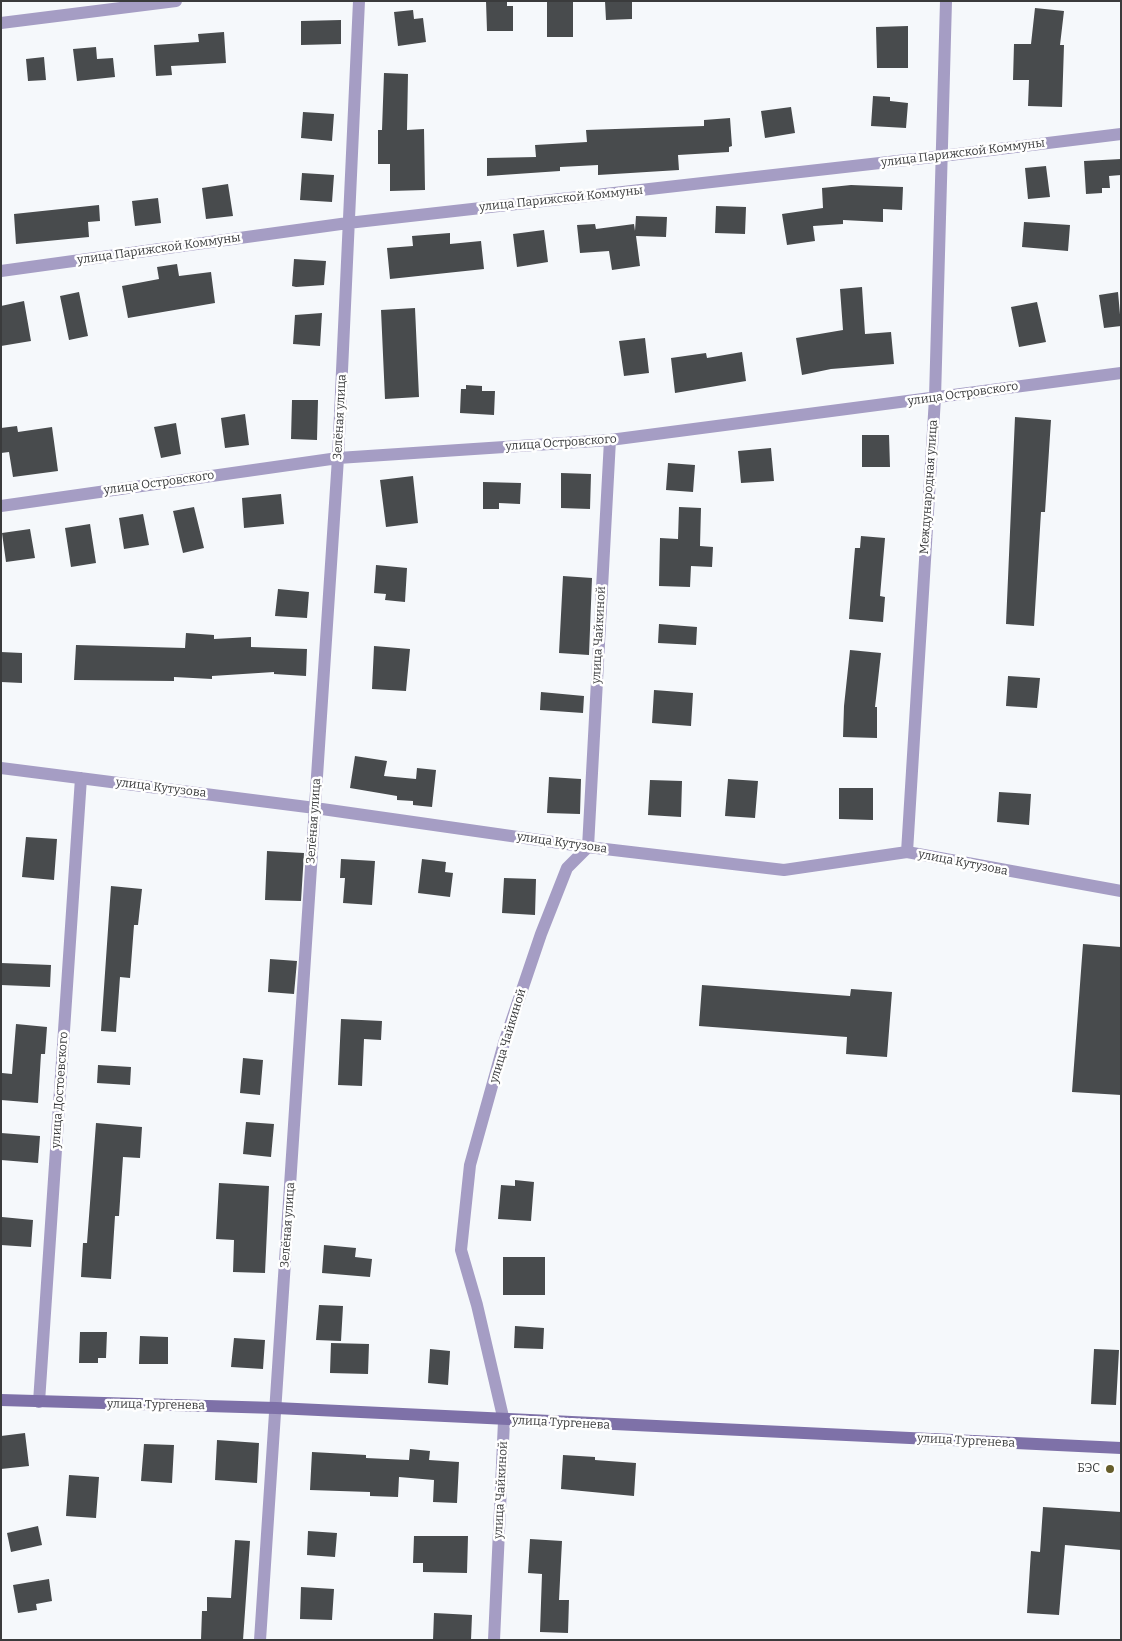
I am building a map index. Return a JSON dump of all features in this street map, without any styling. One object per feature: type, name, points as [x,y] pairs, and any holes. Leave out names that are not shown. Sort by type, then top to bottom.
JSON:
[{"type":"street","points":[[1,24],[176,1]]},
{"type":"street","name":"Зелёная улица","points":[[260,1640],[338,458],[359,1]]},
{"type":"street","name":"Международная улица","points":[[907,852],[935,398],[946,1]]},
{"type":"street","name":"улица Парижской Коммуны","points":[[1,271],[348,224],[1121,134]]},
{"type":"street","name":"улица Островского","points":[[1,506],[338,458],[610,440],[1121,373]]},
{"type":"street","name":"улица Чайкиной","points":[[494,1640],[504,1421],[477,1305],[461,1250],[470,1166],[504,1043],[541,934],[567,868],[588,847],[610,440]]},
{"type":"street","name":"улица Кутузова","points":[[1,768],[315,808],[588,847],[784,870],[907,852],[1121,891]]},
{"type":"street","name":"улица Достоевского","points":[[39,1402],[81,778]]},
{"type":"street","name":"улица Тургенева","points":[[1,1400],[276,1408],[504,1421],[1121,1448]]},
{"type":"building","points":[[486,1],[507,1],[507,6],[513,6],[513,31],[487,31]]},
{"type":"building","points":[[547,1],[573,1],[573,37],[547,37]]},
{"type":"building","points":[[605,1],[632,1],[632,19],[606,20]]},
{"type":"building","points":[[1035,8],[1064,11],[1060,45],[1064,45],[1062,107],[1028,106],[1029,80],[1013,80],[1014,44],[1031,44]]},
{"type":"building","points":[[413,10],[414,19],[423,18],[426,42],[398,46],[394,12]]},
{"type":"building","points":[[341,20],[341,44],[301,45],[301,21]]},
{"type":"building","points":[[908,26],[908,68],[877,68],[876,27]]},
{"type":"building","points":[[224,32],[226,63],[171,66],[172,75],[156,76],[154,45],[199,42],[198,34]]},
{"type":"building","points":[[96,47],[97,59],[113,58],[115,77],[77,81],[73,49]]},
{"type":"building","points":[[44,57],[46,80],[28,81],[26,59]]},
{"type":"building","points":[[384,73],[408,74],[407,130],[424,129],[425,190],[390,191],[390,164],[378,164],[378,130],[382,130]]},
{"type":"building","points":[[873,96],[890,97],[890,101],[908,103],[906,128],[871,126]]},
{"type":"building","points":[[791,107],[795,133],[765,138],[761,111]]},
{"type":"building","points":[[303,112],[334,114],[332,141],[301,138]]},
{"type":"building","points":[[730,118],[732,146],[729,147],[729,152],[678,155],[679,170],[598,175],[598,165],[560,167],[560,171],[487,176],[487,158],[536,157],[535,145],[587,142],[586,130],[704,126],[704,120]]},
{"type":"building","points":[[1121,159],[1121,175],[1109,176],[1110,188],[1102,188],[1102,193],[1086,194],[1084,161]]},
{"type":"building","points":[[1046,166],[1050,197],[1028,199],[1025,168]]},
{"type":"building","points":[[302,173],[334,175],[332,202],[300,200]]},
{"type":"building","points":[[228,184],[233,216],[206,219],[202,188]]},
{"type":"building","points":[[851,185],[903,187],[902,210],[883,209],[883,222],[843,220],[843,224],[813,226],[815,241],[787,245],[782,214],[823,208],[822,188]]},
{"type":"building","points":[[158,198],[161,223],[135,226],[132,201]]},
{"type":"building","points":[[99,205],[100,221],[88,222],[89,237],[16,244],[14,214]]},
{"type":"building","points":[[716,206],[746,207],[745,234],[715,233]]},
{"type":"building","points":[[636,216],[667,217],[666,237],[636,236],[640,266],[612,270],[609,251],[580,253],[577,225],[595,224],[596,229],[634,224],[635,231]]},
{"type":"building","points":[[1024,222],[1070,225],[1068,251],[1022,247]]},
{"type":"building","points":[[544,230],[548,262],[517,267],[513,234]]},
{"type":"building","points":[[450,233],[450,244],[481,241],[484,269],[390,279],[387,248],[413,246],[412,236]]},
{"type":"building","points":[[294,259],[326,261],[324,285],[292,286]]},
{"type":"building","points":[[177,264],[179,276],[211,272],[215,303],[128,318],[122,286],[159,279],[157,267]]},
{"type":"building","points":[[862,287],[865,334],[891,332],[894,364],[831,369],[802,375],[796,338],[843,330],[840,289]]},
{"type":"building","points":[[79,292],[88,336],[69,340],[60,296]]},
{"type":"building","points":[[1118,292],[1121,326],[1104,328],[1099,295]]},
{"type":"building","points":[[24,301],[31,341],[1,346],[1,306]]},
{"type":"building","points":[[1037,302],[1046,342],[1019,347],[1011,307]]},
{"type":"building","points":[[415,308],[419,397],[385,399],[381,310]]},
{"type":"building","points":[[322,313],[320,346],[293,344],[295,315]]},
{"type":"building","points":[[645,338],[649,373],[624,376],[619,341]]},
{"type":"building","points":[[742,352],[746,381],[675,393],[671,358],[706,353],[707,358]]},
{"type":"building","points":[[466,385],[482,386],[482,391],[495,391],[494,415],[460,413],[461,389],[466,389]]},
{"type":"building","points":[[292,400],[318,400],[317,440],[291,439]]},
{"type":"building","points":[[245,414],[249,445],[225,448],[221,418]]},
{"type":"building","points":[[1015,417],[1051,420],[1045,512],[1041,512],[1034,626],[1006,624]]},
{"type":"building","points":[[176,423],[181,454],[161,458],[154,427]]},
{"type":"building","points":[[17,426],[18,432],[52,427],[58,471],[13,477],[9,452],[1,453],[1,428]]},
{"type":"building","points":[[862,435],[889,435],[890,467],[862,467]]},
{"type":"building","points":[[771,448],[774,481],[741,483],[738,451]]},
{"type":"building","points":[[668,463],[695,465],[693,492],[666,490]]},
{"type":"building","points":[[561,473],[591,474],[590,509],[561,508]]},
{"type":"building","points":[[413,476],[418,523],[386,527],[380,480]]},
{"type":"building","points":[[483,482],[521,483],[520,504],[499,503],[499,509],[483,509]]},
{"type":"building","points":[[281,494],[284,524],[244,528],[242,498]]},
{"type":"building","points":[[194,507],[204,548],[183,553],[173,511]]},
{"type":"building","points":[[679,507],[701,508],[700,546],[713,547],[712,567],[691,566],[690,587],[659,586],[660,538],[678,539]]},
{"type":"building","points":[[143,514],[149,545],[124,549],[119,518]]},
{"type":"building","points":[[90,524],[96,563],[71,567],[65,528]]},
{"type":"building","points":[[30,529],[35,558],[6,562],[2,533]]},
{"type":"building","points":[[861,536],[885,538],[880,596],[885,597],[883,622],[849,619],[855,548],[860,548]]},
{"type":"building","points":[[376,565],[407,568],[405,602],[385,600],[386,594],[374,593]]},
{"type":"building","points":[[563,576],[592,578],[589,655],[559,653]]},
{"type":"building","points":[[278,589],[309,592],[307,618],[275,616]]},
{"type":"building","points":[[659,624],[697,627],[696,645],[658,643]]},
{"type":"building","points":[[186,633],[214,635],[214,639],[251,637],[251,647],[307,649],[306,676],[274,674],[274,672],[212,676],[212,679],[174,677],[174,681],[74,680],[76,645],[185,648]]},
{"type":"building","points":[[374,646],[410,649],[406,691],[372,689]]},
{"type":"building","points":[[850,650],[881,653],[875,707],[877,707],[877,738],[843,737]]},
{"type":"building","points":[[1,652],[22,653],[22,683],[1,682]]},
{"type":"building","points":[[1008,676],[1040,678],[1037,708],[1006,706]]},
{"type":"building","points":[[654,690],[693,693],[691,726],[652,723]]},
{"type":"building","points":[[541,692],[584,696],[583,713],[540,710]]},
{"type":"building","points":[[355,756],[387,761],[384,776],[416,779],[417,768],[436,770],[432,807],[413,805],[413,801],[397,800],[397,796],[350,788]]},
{"type":"building","points":[[549,777],[581,779],[580,814],[547,813]]},
{"type":"building","points":[[728,779],[758,781],[755,818],[725,816]]},
{"type":"building","points":[[650,780],[682,781],[681,817],[648,815]]},
{"type":"building","points":[[839,788],[873,788],[873,820],[839,819]]},
{"type":"building","points":[[999,792],[1031,794],[1029,825],[997,822]]},
{"type":"building","points":[[26,837],[57,839],[54,880],[22,877]]},
{"type":"building","points":[[267,851],[304,853],[301,901],[265,900]]},
{"type":"building","points":[[341,859],[375,861],[372,905],[343,903],[345,878],[340,878]]},
{"type":"building","points":[[422,859],[446,862],[445,872],[453,873],[450,897],[418,893]]},
{"type":"building","points":[[504,878],[536,879],[535,915],[502,913]]},
{"type":"building","points":[[111,886],[142,889],[138,925],[134,925],[130,978],[120,977],[116,1032],[101,1031]]},
{"type":"building","points":[[1083,944],[1121,947],[1121,1095],[1072,1092]]},
{"type":"building","points":[[270,959],[297,961],[294,994],[268,992]]},
{"type":"building","points":[[1,963],[51,965],[50,987],[1,985]]},
{"type":"building","points":[[702,985],[850,996],[851,989],[892,992],[887,1057],[846,1054],[847,1037],[699,1026]]},
{"type":"building","points":[[341,1019],[382,1021],[381,1040],[364,1039],[362,1086],[338,1085]]},
{"type":"building","points":[[16,1024],[47,1027],[45,1054],[41,1054],[38,1103],[1,1100],[2,1073],[12,1074]]},
{"type":"building","points":[[243,1058],[263,1060],[260,1095],[240,1093]]},
{"type":"building","points":[[98,1065],[131,1067],[130,1085],[97,1083]]},
{"type":"building","points":[[246,1122],[274,1124],[271,1157],[243,1154]]},
{"type":"building","points":[[96,1123],[142,1127],[140,1158],[123,1157],[119,1216],[115,1216],[111,1279],[81,1277],[83,1243],[87,1243]]},
{"type":"building","points":[[1,1133],[40,1136],[38,1163],[1,1160]]},
{"type":"building","points":[[515,1180],[534,1182],[531,1221],[498,1219],[501,1185],[515,1186]]},
{"type":"building","points":[[219,1183],[269,1186],[265,1273],[233,1272],[234,1240],[216,1239]]},
{"type":"building","points":[[2,1217],[33,1220],[31,1247],[1,1245]]},
{"type":"building","points":[[324,1245],[356,1248],[355,1257],[372,1259],[370,1277],[322,1273]]},
{"type":"building","points":[[503,1257],[545,1257],[545,1295],[503,1295]]},
{"type":"building","points":[[319,1305],[343,1306],[341,1341],[316,1340]]},
{"type":"building","points":[[515,1326],[544,1328],[543,1349],[514,1348]]},
{"type":"building","points":[[80,1332],[107,1332],[106,1358],[98,1358],[98,1363],[79,1363]]},
{"type":"building","points":[[140,1336],[168,1337],[168,1364],[139,1364]]},
{"type":"building","points":[[234,1338],[265,1340],[263,1369],[231,1367]]},
{"type":"building","points":[[331,1343],[369,1344],[368,1374],[330,1373]]},
{"type":"building","points":[[430,1349],[450,1351],[448,1385],[428,1383]]},
{"type":"building","points":[[1094,1349],[1119,1350],[1116,1405],[1091,1404]]},
{"type":"building","points":[[25,1433],[29,1466],[1,1469],[1,1436]]},
{"type":"building","points":[[217,1440],[259,1443],[257,1483],[215,1480]]},
{"type":"building","points":[[144,1444],[174,1445],[172,1483],[141,1481]]},
{"type":"building","points":[[410,1449],[430,1451],[429,1460],[459,1462],[457,1503],[433,1502],[434,1480],[399,1477],[398,1497],[370,1496],[370,1492],[310,1490],[312,1452],[366,1455],[366,1458],[409,1460]]},
{"type":"building","points":[[563,1455],[636,1463],[634,1496],[561,1489]]},
{"type":"building","points":[[69,1475],[99,1477],[96,1518],[66,1516]]},
{"type":"building","points":[[1043,1507],[1121,1512],[1121,1550],[1065,1545],[1059,1615],[1027,1613],[1031,1551],[1040,1552]]},
{"type":"building","points":[[38,1526],[42,1545],[11,1552],[7,1533]]},
{"type":"building","points":[[308,1531],[337,1533],[335,1557],[307,1555]]},
{"type":"building","points":[[414,1536],[468,1536],[467,1573],[423,1572],[423,1563],[413,1563]]},
{"type":"building","points":[[530,1539],[562,1541],[559,1600],[569,1600],[568,1633],[540,1632],[542,1574],[528,1573]]},
{"type":"building","points":[[235,1540],[250,1541],[243,1640],[201,1640],[202,1611],[207,1611],[207,1597],[231,1598]]},
{"type":"building","points":[[49,1579],[52,1601],[36,1604],[37,1610],[18,1613],[13,1585]]},
{"type":"building","points":[[301,1587],[334,1589],[332,1620],[300,1619]]},
{"type":"building","points":[[434,1613],[472,1615],[471,1640],[433,1640]]},
{"type":"place","name":"БЭС","points":[[1110,1469]]}]
